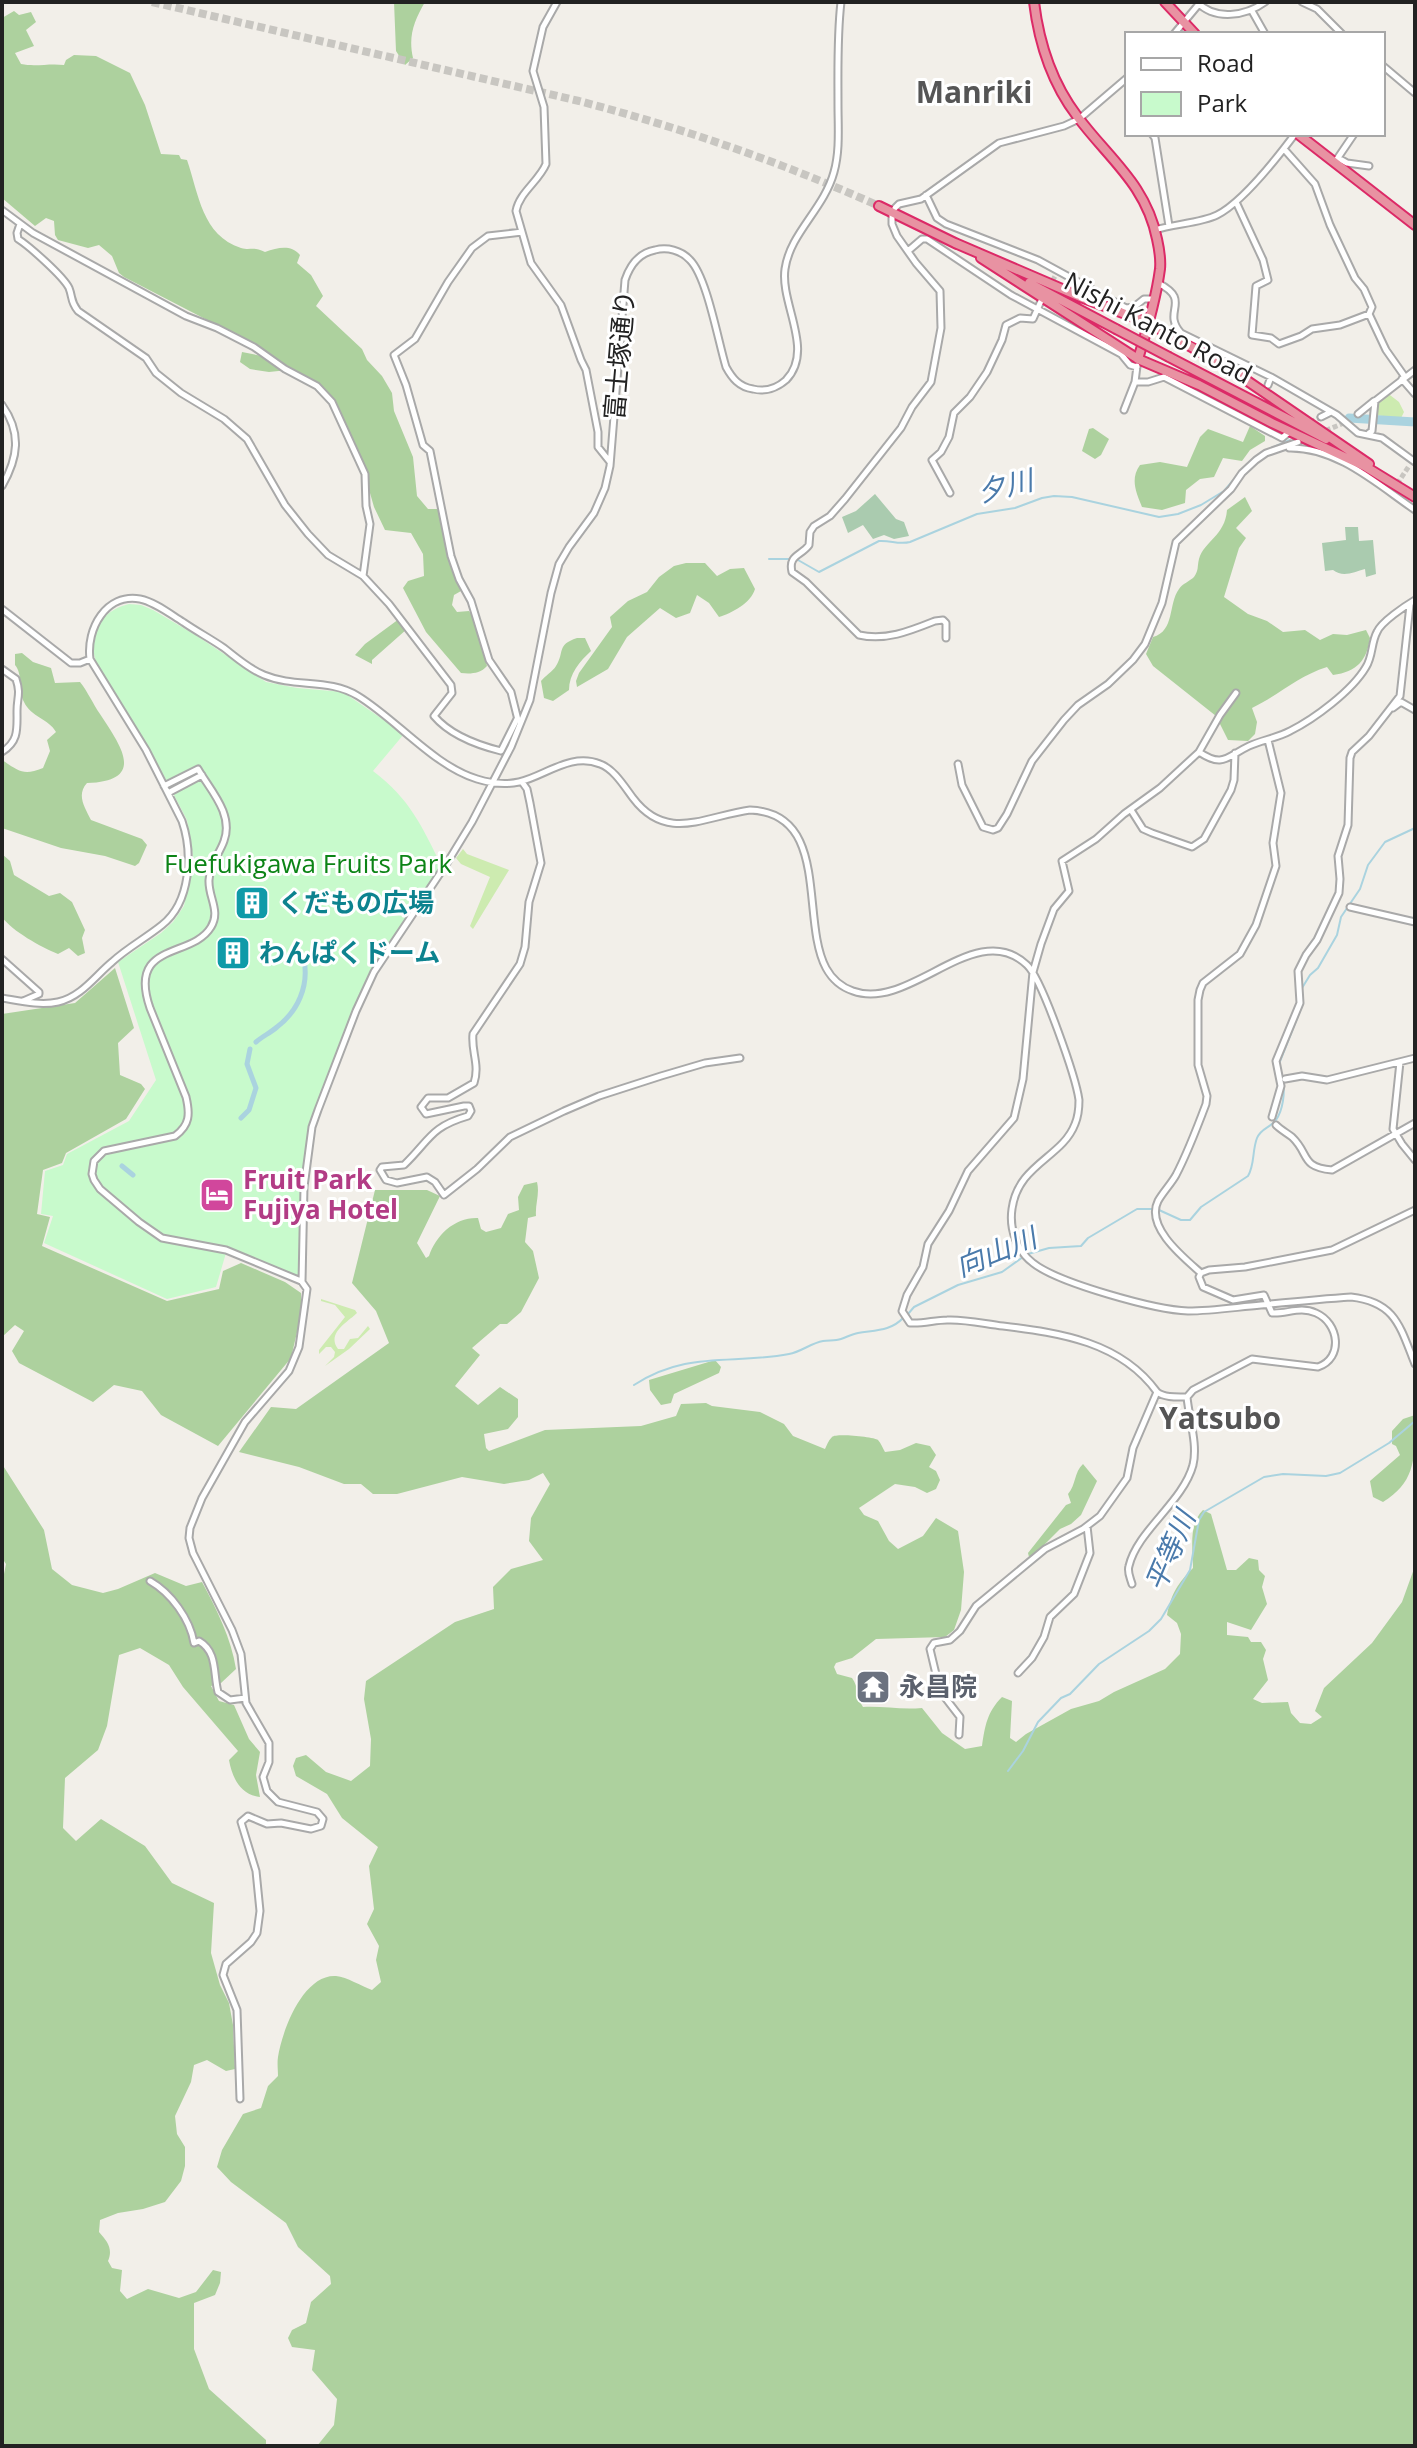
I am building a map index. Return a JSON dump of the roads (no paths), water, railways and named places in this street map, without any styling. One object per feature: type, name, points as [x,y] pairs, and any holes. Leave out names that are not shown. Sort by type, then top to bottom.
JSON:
[{"type":"highway","points":[[1034,2],[1038,30],[1053,75],[1079,119],[1138,188],[1155,230],[1160,268],[1138,363]]},
{"type":"highway","points":[[1165,2],[1193,32]]},
{"type":"highway","points":[[1300,136],[1336,160],[1415,225]]},
{"type":"highway","name":"Nishi Kanto Road","points":[[879,206],[1266,407],[1373,467],[1415,496]]},
{"type":"highway","points":[[955,243],[1149,323],[1227,367],[1373,467]]},
{"type":"highway","points":[[981,258],[1138,363],[1199,385],[1366,467],[1415,496]]},
{"type":"street","points":[[557,2],[543,27],[533,71],[544,107],[546,164],[516,207],[531,263],[561,305],[586,370],[598,447],[610,463]]},
{"type":"street","name":"富士塚通り","points":[[245,1698],[241,1654],[193,1553],[190,1528],[208,1485],[245,1422],[283,1380],[299,1347],[307,1289],[302,1282],[305,1176],[312,1127],[374,972],[472,822],[530,700],[559,564],[594,513],[605,488],[610,463],[625,280],[631,266],[644,254],[662,248],[689,258],[695,266],[711,313],[726,367],[736,382],[745,388],[773,388],[783,383],[797,365],[798,351],[785,288],[785,269],[791,247],[824,199],[835,167],[841,2]]},
{"type":"street","points":[[1176,32],[1198,3],[1213,12],[1230,15],[1252,11],[1265,2]]},
{"type":"street","points":[[1302,2],[1317,9],[1340,32]]},
{"type":"street","points":[[1252,11],[1264,32]]},
{"type":"street","points":[[1385,68],[1415,93]]},
{"type":"street","points":[[895,208],[926,195],[999,143],[1079,119],[1125,80]]},
{"type":"street","points":[[1154,136],[1169,226]]},
{"type":"street","points":[[1155,230],[1215,216],[1236,202],[1295,136]]},
{"type":"street","points":[[1353,136],[1336,160],[1369,166]]},
{"type":"street","points":[[1236,202],[1263,260],[1268,280],[1256,286],[1254,291],[1256,304],[1252,335],[1271,338],[1279,344],[1312,329],[1340,325],[1369,314],[1372,307],[1330,225],[1315,184],[1284,149]]},
{"type":"street","points":[[926,195],[937,218],[946,224],[1038,260],[1126,308],[1134,307],[1144,299],[1153,299]]},
{"type":"street","points":[[2,210],[33,233],[186,316],[254,347],[326,394],[365,474],[370,524],[363,576]]},
{"type":"street","points":[[892,215],[897,236],[940,291],[941,328],[931,382],[901,428],[845,499],[830,516],[814,526],[809,545],[792,558],[790,565],[792,572],[859,635],[888,637],[943,620],[946,623],[946,638]]},
{"type":"street","points":[[20,224],[18,239],[28,245],[67,285],[72,304],[78,311],[146,358],[156,373],[181,393],[224,419],[247,439],[285,505],[308,534],[328,555],[363,576],[389,604],[451,685],[452,693],[434,716],[440,724],[487,748],[501,751],[520,720],[511,692],[489,660],[471,601],[451,556],[430,451],[423,445],[394,355],[415,339],[472,248],[488,236],[522,232]]},
{"type":"street","points":[[908,251],[922,239],[927,239],[1011,295],[1121,354],[1130,365],[1138,363],[1135,382],[1124,410]]},
{"type":"street","points":[[1157,282],[1176,296],[1175,324],[1181,333],[1271,377],[1334,413],[1358,433],[1382,438],[1412,463]]},
{"type":"street","points":[[950,493],[932,460],[941,452],[949,437],[954,413],[970,397],[987,372],[1006,325],[1020,318],[1033,319],[1041,301]]},
{"type":"street","points":[[1369,314],[1386,350],[1415,394]]},
{"type":"street","points":[[1358,414],[1415,370]]},
{"type":"street","points":[[1135,382],[1164,377],[1282,438],[1288,433]]},
{"type":"street","points":[[1268,385],[1271,377]]},
{"type":"street","points":[[1368,434],[1372,431],[1375,401]]},
{"type":"street","points":[[2,405],[11,418],[17,444],[11,470],[2,486]]},
{"type":"street","points":[[1321,417],[1334,413]]},
{"type":"street","points":[[958,764],[962,785],[983,827],[998,828],[1032,761],[1045,744],[1078,705],[1108,684],[1145,644],[1162,603],[1176,542],[1256,460],[1266,453],[1298,442]]},
{"type":"street","points":[[1284,448],[1307,447],[1340,461],[1366,475],[1415,510]]},
{"type":"street","points":[[2,998],[50,1004],[71,997],[119,955],[171,917],[178,907],[184,888],[188,845],[182,821],[124,713],[90,659],[89,636],[102,613],[116,603],[139,599],[171,614],[258,673],[278,680],[331,685],[361,697],[454,769],[491,783],[522,782],[564,764],[590,761],[610,770],[642,809],[666,823],[688,824],[750,810],[777,816],[792,828],[802,843],[822,961],[835,981],[855,992],[873,995],[893,991],[965,957],[986,951],[1019,958],[1033,972],[1066,1055],[1079,1101],[1075,1125],[1068,1137],[1027,1175],[1015,1196],[1013,1230],[1022,1252],[1030,1261],[1063,1278],[1166,1309],[1202,1311],[1351,1297],[1380,1304],[1395,1317],[1415,1364]]},
{"type":"street","points":[[1272,1117],[1281,1086],[1276,1061],[1300,1003],[1298,971],[1339,893],[1338,856],[1348,825],[1350,758],[1402,690],[1412,602]]},
{"type":"street","points":[[1199,752],[1219,762],[1292,731],[1332,703],[1366,667],[1379,627],[1412,602]]},
{"type":"street","points":[[2,609],[71,663],[90,659]]},
{"type":"street","points":[[2,669],[16,679],[21,694],[17,708],[18,730],[7,750],[2,752]]},
{"type":"street","points":[[1187,1397],[1161,1395],[1134,1366],[1116,1354],[1068,1336],[1050,1331],[948,1320],[913,1324],[904,1317],[907,1295],[923,1267],[928,1244],[949,1211],[968,1171],[1014,1118],[1023,1079],[1033,972],[1054,909],[1069,891],[1062,861],[1096,839],[1199,752],[1236,693]]},
{"type":"street","points":[[1391,707],[1394,709],[1401,702],[1415,710]]},
{"type":"street","points":[[1201,1273],[1169,1243],[1162,1232],[1156,1209],[1157,1202],[1186,1155],[1206,1104],[1207,1096],[1198,1065],[1200,990],[1203,983],[1240,954],[1256,925],[1276,866],[1273,843],[1281,793],[1268,740]]},
{"type":"street","points":[[1131,810],[1143,829],[1188,846],[1199,844],[1231,790],[1235,753]]},
{"type":"street","points":[[164,786],[198,769],[226,817],[227,828],[225,839],[211,866],[209,880],[215,905],[213,922],[205,935],[196,941],[159,957],[145,983],[150,1008],[186,1097],[188,1121],[175,1136],[104,1151],[94,1161],[92,1174],[100,1189],[162,1238],[226,1250],[302,1282]]},
{"type":"street","points":[[168,793],[202,775]]},
{"type":"street","points":[[522,782],[527,789],[541,863],[529,902],[523,956],[473,1034],[478,1070],[474,1083],[448,1098],[428,1098],[421,1107],[426,1114],[464,1106],[469,1106],[471,1111],[468,1116],[440,1127],[404,1165],[382,1167],[380,1170],[386,1180],[397,1183],[427,1177],[444,1195],[510,1137],[552,1117],[599,1096],[661,1076],[705,1063],[740,1058]]},
{"type":"street","points":[[1350,907],[1415,922]]},
{"type":"street","points":[[2,959],[39,992],[22,1001]]},
{"type":"street","points":[[1285,1079],[1302,1076],[1327,1080],[1415,1058]]},
{"type":"street","points":[[1400,1062],[1393,1129],[1415,1160]]},
{"type":"street","points":[[1276,1125],[1292,1137],[1312,1165],[1332,1170],[1415,1123]]},
{"type":"street","points":[[1201,1273],[1332,1250],[1415,1210]]},
{"type":"street","points":[[1132,1584],[1128,1568],[1131,1560],[1178,1494],[1192,1466],[1195,1453],[1187,1397],[1193,1390],[1252,1359],[1318,1367],[1329,1362],[1336,1349],[1336,1342],[1324,1318],[1300,1309],[1272,1313],[1264,1295],[1233,1300],[1209,1290],[1200,1282],[1201,1273]]},
{"type":"street","points":[[959,1735],[960,1717],[940,1691],[930,1649],[934,1643],[950,1640],[960,1631],[976,1606],[1045,1549],[1100,1516],[1127,1478],[1133,1448],[1157,1392]]},
{"type":"street","points":[[1018,1673],[1032,1658],[1044,1637],[1050,1617],[1074,1594],[1090,1553],[1087,1526]]},
{"type":"street","points":[[150,1581],[179,1609],[192,1632],[194,1643],[199,1641],[208,1648],[218,1692],[230,1700],[245,1698],[269,1743],[269,1762],[263,1777],[271,1798],[283,1805],[317,1812],[323,1819],[321,1826],[311,1829],[263,1823],[248,1816],[241,1822],[256,1871],[260,1911],[257,1933],[226,1964],[223,1975],[237,2010],[240,2099]]},
{"type":"waterway","name":"夕川","points":[[1349,418],[1415,422]]},
{"type":"waterway","name":"夕川","points":[[1246,467],[1262,452],[1290,440]]},
{"type":"waterway","name":"夕川","points":[[798,560],[819,572],[879,541],[910,542],[977,514],[1015,508],[1054,496],[1072,497],[1159,517],[1178,514],[1224,491],[1236,477]]},
{"type":"waterway","name":"夕川","points":[[769,559],[791,559]]},
{"type":"waterway","name":"向山川","points":[[1279,1064],[1302,1006],[1302,988],[1337,935],[1341,917],[1360,889],[1368,865],[1385,842],[1415,828]]},
{"type":"waterway","points":[[256,1042],[284,1021],[296,1006],[305,979],[304,960]]},
{"type":"waterway","points":[[241,1118],[249,1110],[256,1088],[247,1064],[250,1049]]},
{"type":"waterway","name":"向山川","points":[[1159,1210],[1181,1220],[1190,1220],[1201,1207],[1248,1176],[1257,1138],[1276,1120],[1280,1111],[1284,1096],[1283,1082]]},
{"type":"waterway","points":[[122,1166],[133,1175]]},
{"type":"waterway","name":"向山川","points":[[1028,1254],[1049,1248],[1081,1246],[1088,1238],[1137,1209],[1153,1209]]},
{"type":"waterway","name":"向山川","points":[[908,1314],[914,1307],[958,1285],[1002,1272],[1023,1257]]},
{"type":"waterway","name":"向山川","points":[[634,1385],[673,1367],[710,1360],[789,1354],[819,1342],[888,1328],[903,1318]]},
{"type":"waterway","name":"平等川","points":[[1008,1771],[1038,1722],[1061,1698],[1070,1694],[1099,1664],[1149,1631],[1161,1619],[1190,1570],[1199,1520],[1204,1512],[1264,1477],[1340,1473],[1389,1443],[1415,1421]]},
{"type":"tunnel","points":[[152,2],[617,111],[768,161],[879,206]]},
{"type":"tunnel","points":[[1045,294],[1058,271]]},
{"type":"tunnel","points":[[1250,415],[1268,385]]},
{"type":"tunnel","points":[[1290,432],[1321,417]]},
{"type":"tunnel","points":[[1305,439],[1344,423]]},
{"type":"tunnel","points":[[1393,490],[1409,466]]},
{"type":"place","name":"くだもの広場","points":[[252,903]]},
{"type":"place","name":"わんぱくドーム","points":[[233,953]]},
{"type":"place","name":"Fruit Park Fujiya Hotel","points":[[217,1195]]},
{"type":"place","name":"永昌院","points":[[873,1687]]},
{"type":"district","name":"Manriki","points":[[974,93]]},
{"type":"district","name":"Yatsubo","points":[[1220,1419]]},
{"type":"park label","name":"Fuefukigawa Fruits Park","points":[[308,864]]}]
